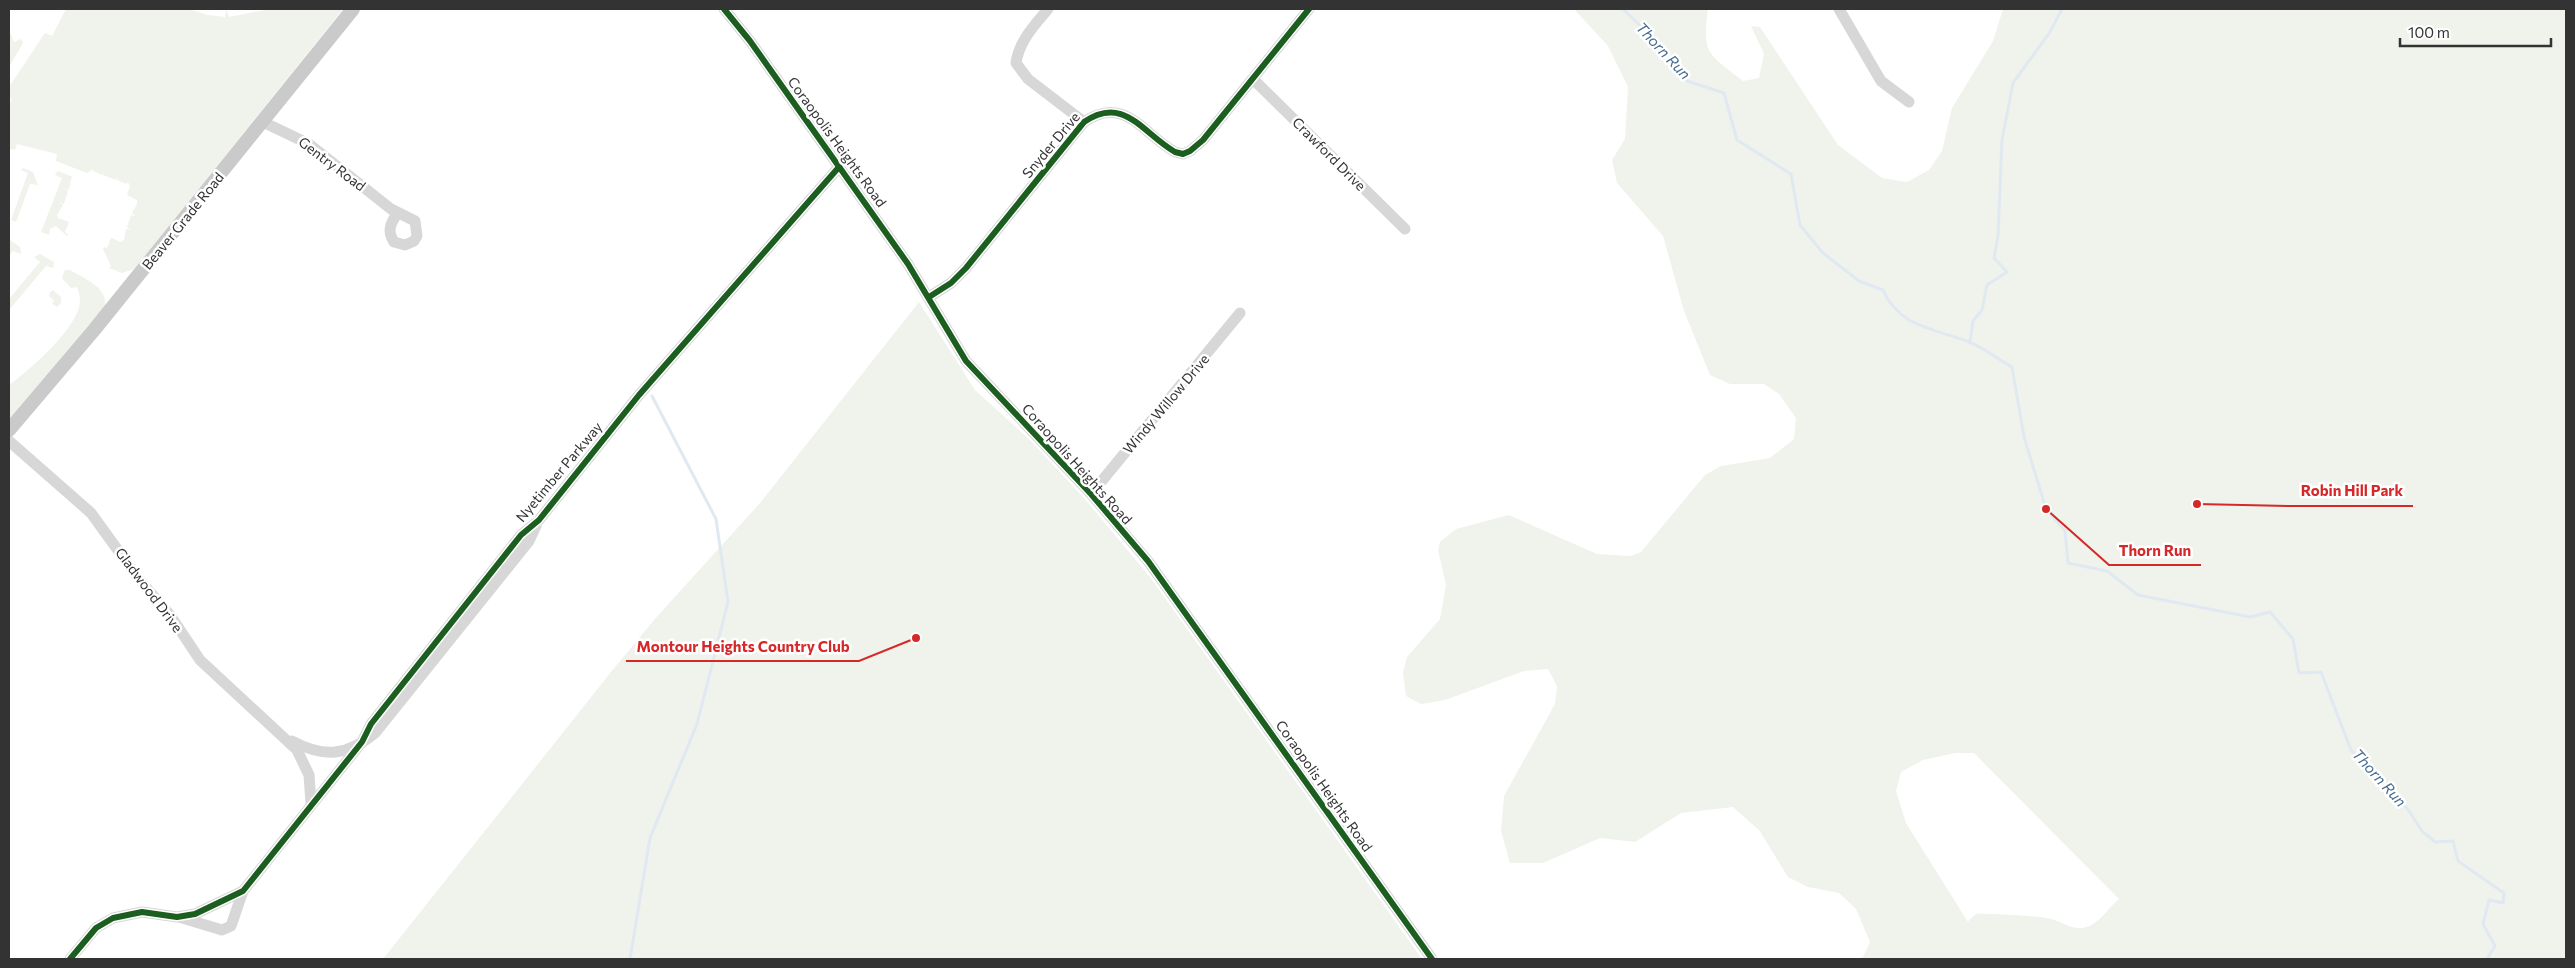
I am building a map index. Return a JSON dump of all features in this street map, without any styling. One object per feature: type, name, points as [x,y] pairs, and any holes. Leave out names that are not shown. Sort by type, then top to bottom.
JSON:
[{"type":"main road","name":"Beaver Grade Road","points":[[9,430],[94,330],[353,9]]},
{"type":"street","name":"Coraopolis Heights Road","points":[[724,9],[750,41],[908,264],[966,361],[1091,494],[1153,569],[1432,959]]},
{"type":"street","points":[[1048,9],[1025,36],[1017,54],[1016,63],[1028,79],[1084,122]]},
{"type":"street","name":"Snyder Drive","points":[[929,297],[951,283],[966,268],[1084,122],[1103,112],[1118,111],[1167,147],[1183,154],[1190,151],[1203,140],[1309,9]]},
{"type":"street","points":[[1839,9],[1881,81],[1909,102]]},
{"type":"street","name":"Crawford Drive","points":[[1253,79],[1405,229]]},
{"type":"street","name":"Gentry Road","points":[[263,122],[309,144],[397,214]]},
{"type":"street","name":"Nyetimber Parkway","points":[[243,891],[362,742],[379,729],[528,541],[539,520],[639,395],[839,167]]},
{"type":"street","name":"Windy Willow Drive","points":[[1091,494],[1240,313]]},
{"type":"street","name":"Gladwood Drive","points":[[9,441],[91,513],[138,578],[170,615],[200,660],[288,739],[297,750],[309,775],[312,803]]},
{"type":"street","name":"Gladwood Drive","points":[[288,739],[310,750],[328,754],[350,749],[362,742]]},
{"type":"street","points":[[177,917],[195,914],[243,891]]},
{"type":"street","points":[[70,959],[96,928],[113,918],[142,912],[177,917],[222,930],[232,926],[243,891]]},
{"type":"shaded area","points":[[66,9],[189,9],[208,15],[225,17],[226,9],[229,17],[271,9],[343,9],[134,269],[122,273],[109,268],[111,266],[103,249],[104,247],[107,248],[111,238],[121,242],[124,240],[126,229],[130,230],[127,227],[131,215],[136,216],[132,213],[137,200],[127,195],[130,186],[128,182],[126,184],[117,180],[117,178],[116,180],[103,175],[104,173],[102,175],[93,171],[93,169],[87,173],[56,161],[57,154],[17,144],[15,150],[9,149],[9,104],[12,99],[9,97],[9,87],[45,33],[52,36]]},
{"type":"shaded area","points":[[1574,9],[1708,9],[1706,36],[1710,52],[1743,81],[1759,78],[1764,54],[1751,26],[1760,27],[1838,145],[1882,178],[1907,182],[1929,170],[1942,151],[1952,108],[1993,41],[2003,9],[2566,9],[2566,959],[1856,959],[1863,957],[1870,942],[1856,909],[1839,893],[1808,887],[1788,877],[1759,830],[1733,807],[1681,813],[1635,842],[1600,838],[1543,863],[1510,863],[1501,831],[1504,796],[1555,704],[1557,686],[1548,669],[1524,671],[1445,700],[1421,704],[1406,696],[1403,673],[1407,657],[1440,619],[1446,585],[1438,550],[1440,542],[1456,529],[1509,515],[1597,554],[1631,556],[1641,552],[1705,475],[1721,466],[1770,458],[1794,439],[1796,418],[1779,394],[1764,384],[1730,384],[1710,375],[1684,311],[1663,236],[1617,183],[1612,160],[1625,139],[1628,87],[1608,46]],"holes":[[[1955,753],[1974,753],[2119,899],[2094,923],[2078,928],[2041,917],[1980,914],[1976,914],[1968,922],[1906,823],[1896,791],[1901,772],[1923,760]]]},
{"type":"shaded area","points":[[10,32],[14,42],[21,39],[23,43],[9,67]]},
{"type":"shaded area","points":[[23,168],[33,172],[38,185],[30,184],[16,222],[11,220],[28,173],[21,170]]},
{"type":"shaded area","points":[[58,171],[73,177],[69,190],[64,188],[68,191],[64,204],[59,202],[63,205],[57,215],[58,218],[69,222],[65,232],[68,234],[67,236],[56,226],[50,229],[49,235],[41,232],[62,178],[55,175]]},
{"type":"shaded area","points":[[9,239],[20,247],[21,254],[13,251],[9,256]]},
{"type":"shaded area","points":[[40,254],[54,262],[53,268],[46,266],[9,310],[9,299],[40,262],[34,257]]},
{"type":"shaded area","points":[[65,270],[70,270],[99,288],[105,299],[105,306],[9,419],[9,385],[51,348],[71,324],[77,312],[80,296],[77,287],[71,288],[62,278]]},
{"type":"shaded area","points":[[53,290],[61,297],[61,303],[57,307],[52,304],[54,301],[49,296]]},
{"type":"shaded area","points":[[919,302],[975,390],[1029,439],[1084,498],[1150,577],[1422,959],[383,959],[611,672],[654,620],[760,503]]},
{"type":"waterway","name":"Thorn Run","points":[[1623,9],[1657,42],[1687,81],[1724,93],[1737,140],[1791,174],[1800,225],[1823,253],[1859,281],[1883,290],[1890,303],[1908,319],[1919,325],[1975,344],[2012,367],[2024,437],[2046,509],[2065,531],[2068,563],[2107,571],[2138,595],[2250,617],[2270,612],[2293,639],[2299,673],[2321,672],[2351,750],[2407,808],[2422,831],[2435,842],[2453,841],[2458,861],[2504,893],[2503,903],[2489,900],[2483,924],[2495,946],[2487,959]]},
{"type":"waterway","points":[[1970,342],[1973,321],[1982,310],[1987,285],[2007,272],[1994,258],[1998,236],[2002,140],[2013,83],[2050,32],[2062,9]]},
{"type":"waterway","points":[[630,959],[650,838],[697,724],[728,602],[716,519],[652,396]]},
{"type":"cycle path","points":[[724,9],[750,41],[908,264],[966,361],[1091,494],[1148,561],[1432,959]]},
{"type":"cycle path","points":[[929,297],[951,283],[966,268],[1084,122],[1098,115],[1111,112],[1122,114],[1143,127],[1175,152],[1183,154],[1190,151],[1203,140],[1309,9]]},
{"type":"cycle path","points":[[70,959],[96,928],[113,918],[142,912],[177,917],[195,914],[243,891],[362,742],[371,724],[521,535],[539,520],[639,395],[839,167]]},
{"type":"place","name":"Robin Hill Park","points":[[2197,504]]},
{"type":"place","name":"Thorn Run","points":[[2046,509]]},
{"type":"place","name":"Montour Heights Country Club","points":[[916,638]]}]
